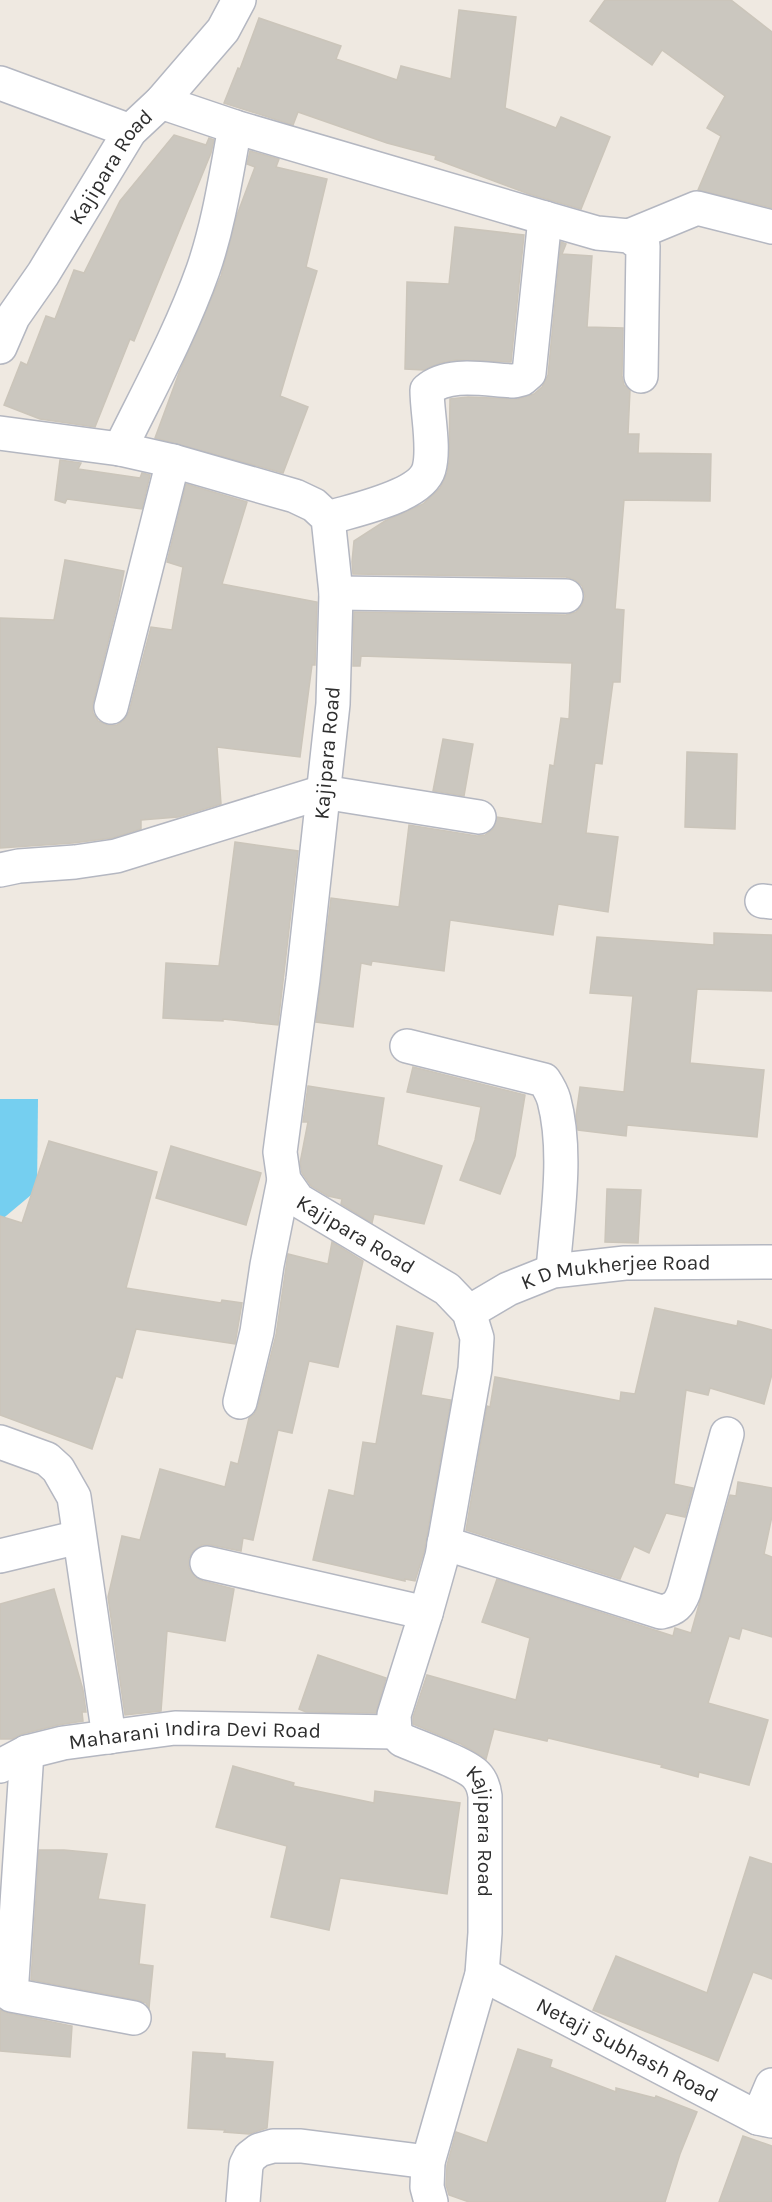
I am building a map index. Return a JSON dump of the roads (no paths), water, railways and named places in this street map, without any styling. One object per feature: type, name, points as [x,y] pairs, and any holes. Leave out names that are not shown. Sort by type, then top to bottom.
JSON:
[{"type":"street","name":"Kajipara Road","points":[[0,347],[6,315],[43,274],[130,131],[161,102],[223,30],[239,0]]},
{"type":"street","points":[[0,83],[130,131]]},
{"type":"street","points":[[161,102],[235,127],[597,233],[629,236],[697,208],[772,227]]},
{"type":"street","points":[[120,449],[183,318],[202,271],[212,240],[235,127]]},
{"type":"street","points":[[0,433],[120,449],[174,461],[295,496],[314,505],[328,518],[393,498],[418,484],[429,470],[428,390],[436,383],[450,378],[514,381],[522,379],[529,373],[546,218]]},
{"type":"street","points":[[629,236],[643,246],[641,376]]},
{"type":"street","points":[[111,707],[174,461]]},
{"type":"street","name":"Kajipara Road","points":[[328,518],[336,593],[333,704],[303,979],[280,1152],[284,1180],[298,1200],[447,1289],[469,1312],[477,1338],[475,1369],[444,1544],[426,1613],[394,1715],[395,1732],[402,1740],[463,1766],[475,1774],[483,1785],[485,1796],[485,1933],[482,1974],[428,2162],[428,2187],[436,2200]]},
{"type":"street","points":[[336,593],[566,596]]},
{"type":"street","points":[[0,870],[116,856],[324,792],[479,817]]},
{"type":"street","points":[[407,1046],[544,1080],[554,1099],[560,1138],[560,1185],[553,1271]]},
{"type":"street","points":[[240,1402],[257,1332],[284,1180]]},
{"type":"street","name":"K D Mukherjee Road","points":[[469,1312],[508,1289],[553,1271],[625,1263],[772,1262]]},
{"type":"street","points":[[444,1544],[661,1612],[672,1610],[680,1604],[684,1592],[727,1434]]},
{"type":"street","points":[[0,1442],[47,1459],[58,1469],[74,1497],[109,1737]]},
{"type":"street","points":[[0,1556],[79,1537]]},
{"type":"street","points":[[207,1563],[426,1613]]},
{"type":"street","name":"Maharani Indira Devi Road","points":[[14,1759],[63,1743],[175,1728],[395,1732]]},
{"type":"street","points":[[14,1759],[10,1995],[134,2018]]},
{"type":"street","name":"Netaji Subhash Road","points":[[482,1974],[765,2120]]},
{"type":"street","points":[[765,2120],[772,2085]]},
{"type":"street","points":[[243,2202],[246,2165],[250,2157],[258,2150],[273,2146],[301,2146],[428,2162]]},
{"type":"water","points":[[0,1099],[38,1099],[37,1190],[0,1221]]}]
